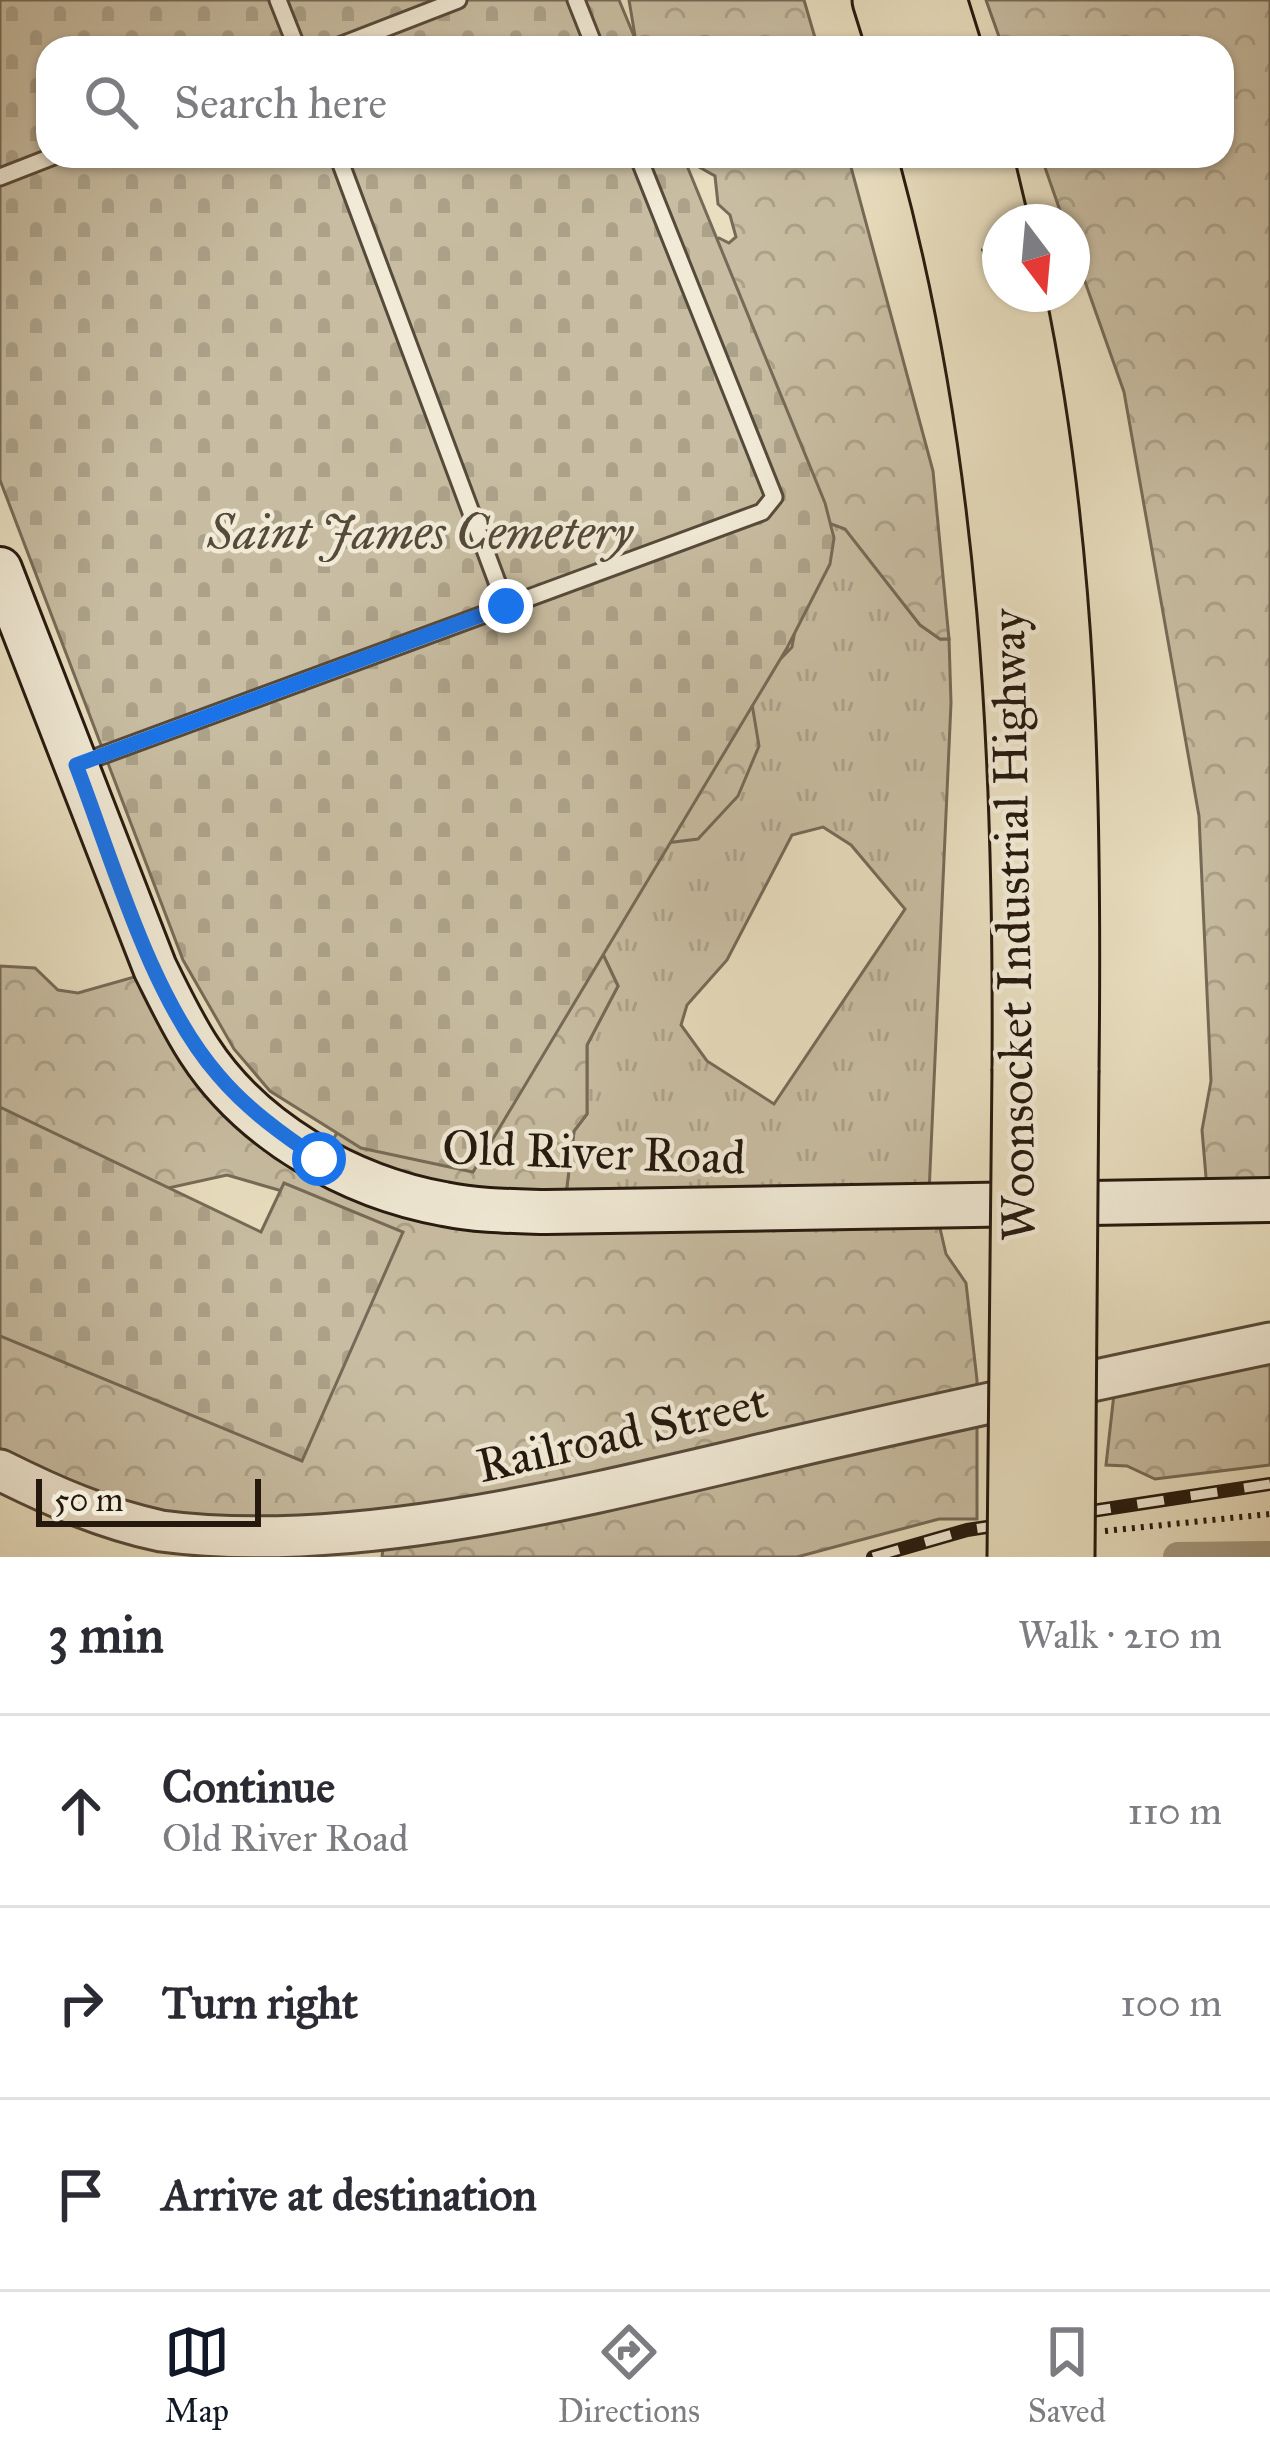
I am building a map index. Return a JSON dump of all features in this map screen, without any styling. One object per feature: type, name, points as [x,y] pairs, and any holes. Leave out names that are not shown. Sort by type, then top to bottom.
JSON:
[{"type":"highway","points":[[882,0],[893,36]]},
{"type":"highway","points":[[937,0],[948,36]]},
{"type":"highway","name":"Woonsocket Industrial Highway","points":[[932,168],[970,330],[1008,595],[1080,1545]]},
{"type":"highway","points":[[985,168],[994,204]]},
{"type":"highway","name":"Woonsocket Industrial Highway","points":[[1017,1557],[1045,1070],[1071,840],[1064,640],[1053,529],[1018,312]]},
{"type":"main road","name":"Old River Road","points":[[0,569],[155,968],[200,1053],[282,1135],[319,1159],[377,1186],[478,1210],[1270,1200]]},
{"type":"street","name":"Railroad Street","points":[[0,1470],[61,1501],[165,1532],[245,1539],[385,1536],[487,1518],[948,1411],[1270,1343]]},
{"type":"lane","points":[[278,0],[292,36]]},
{"type":"lane","points":[[365,36],[458,0]]},
{"type":"lane","points":[[576,0],[590,36]]},
{"type":"lane","points":[[0,177],[36,163]]},
{"type":"lane","points":[[342,168],[506,606]]},
{"type":"lane","points":[[76,765],[762,512],[774,497],[643,168]]},
{"type":"path","points":[[1080,1545],[1270,1514]]},
{"type":"green space","name":"Saint James Cemetery","points":[[0,0],[619,0],[634,36],[36,36],[36,168],[688,168],[825,503],[834,538],[830,564],[787,648],[473,1172],[361,1148],[270,1091],[234,1049],[183,960],[0,480]]},
{"type":"green space","points":[[629,0],[804,0],[814,36],[635,36]]},
{"type":"green space","points":[[986,0],[1270,0],[1270,1187],[1207,1189],[1202,1130],[1211,1081],[1199,816],[1124,392],[1090,296],[1090,204],[1058,204],[1045,168],[1234,168],[1234,36],[999,36]]},
{"type":"green space","points":[[701,168],[851,168],[933,471],[949,639],[940,639],[920,625],[845,529],[815,518],[703,243],[719,238],[729,243],[736,237],[730,215],[718,204],[715,176]]},
{"type":"green space","points":[[815,518],[845,528],[920,625],[940,639],[949,639],[951,703],[929,1193],[566,1194],[574,1131],[587,1114],[587,1045],[618,986],[589,925],[764,676],[792,647]],"holes":[[[823,827],[851,845],[905,909],[774,1104],[707,1061],[681,1025],[687,1005],[727,960],[792,835]]]},
{"type":"green space","points":[[751,698],[759,746],[738,796],[698,839],[618,849],[589,925],[618,986],[587,1045],[587,1114],[574,1131],[566,1194],[932,1194],[946,1254],[966,1283],[977,1380],[977,1519],[939,1519],[797,1557],[382,1557],[385,1533],[249,1530],[128,1508],[0,1457],[0,1267],[169,1356],[327,1204],[227,1175],[164,1189],[0,1116],[0,966],[35,968],[58,990],[78,993],[166,968],[213,1044],[266,1100],[332,1142],[368,1074]]},
{"type":"green space","points":[[0,1107],[261,1232],[284,1183],[403,1232],[302,1461],[0,1336]]},
{"type":"green space","points":[[1270,1336],[1270,1465],[1155,1479],[1127,1466],[1106,1465],[1116,1376]]},
{"type":"waterway","points":[[1178,1557],[1270,1556]]},
{"type":"railway","points":[[873,1557],[967,1530],[1270,1484]]},
{"type":"route","points":[[319,1159],[248,1105],[200,1053],[155,968],[76,765],[506,606]]}]
